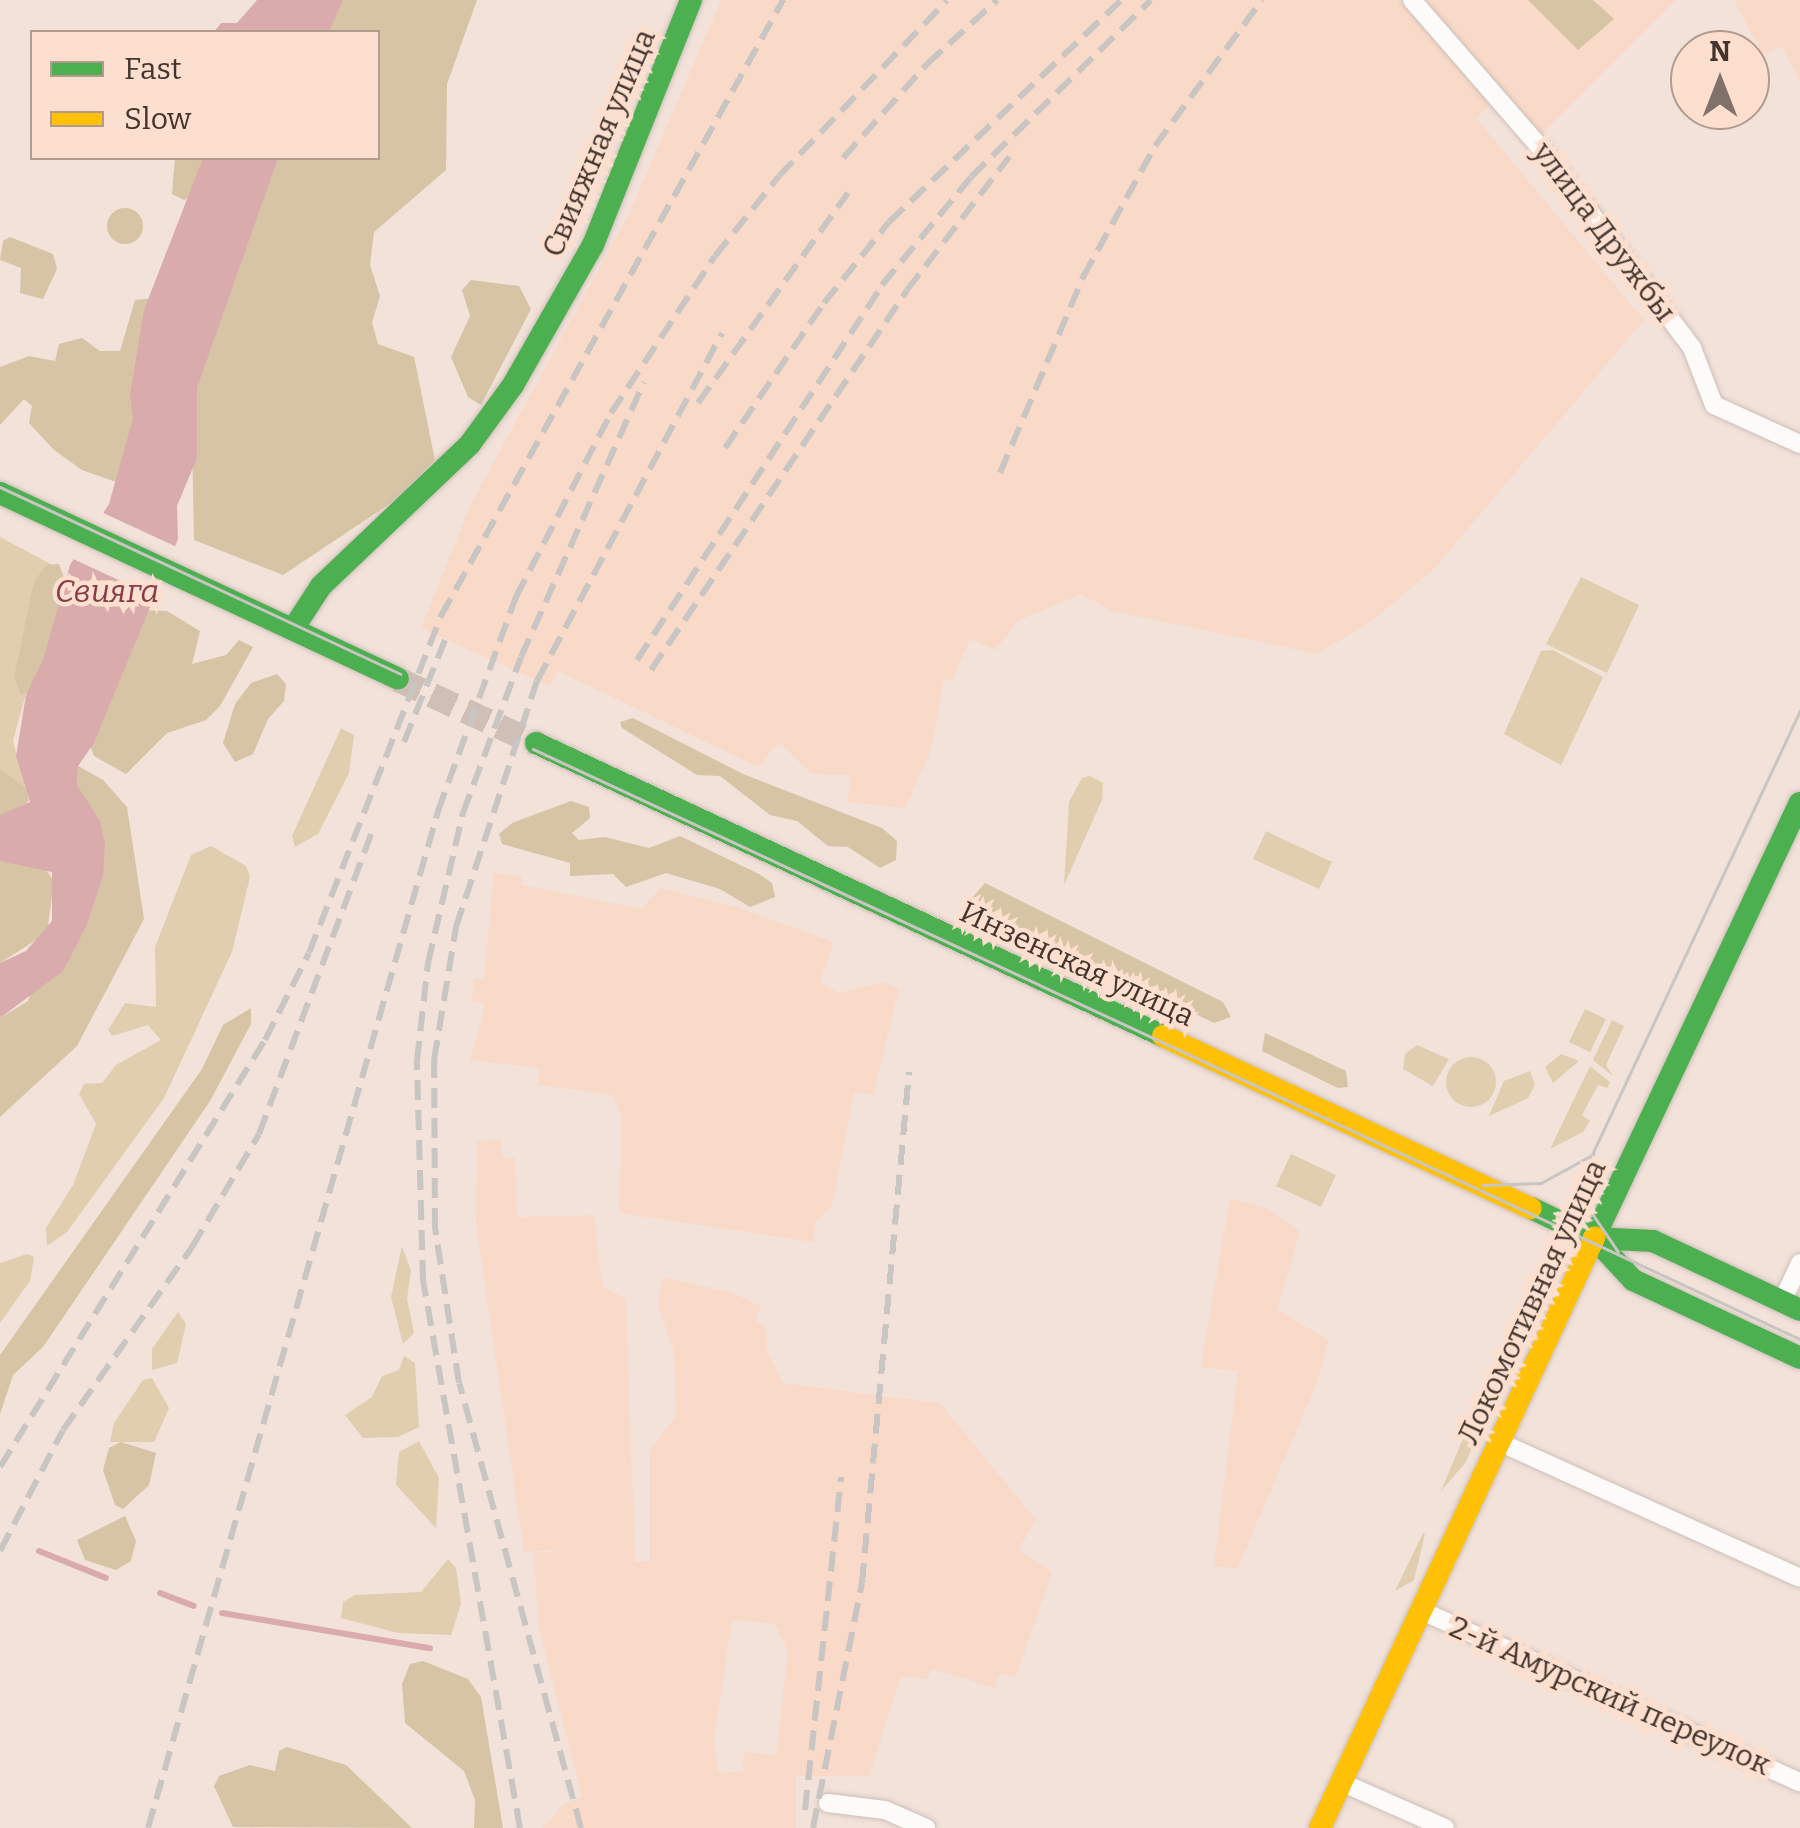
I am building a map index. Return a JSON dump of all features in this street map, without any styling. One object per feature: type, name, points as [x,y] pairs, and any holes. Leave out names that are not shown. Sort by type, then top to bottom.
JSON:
[{"type":"main road","name":"Свияжная улица","points":[[293,629],[322,586],[470,444],[513,385],[593,245],[690,0]]},
{"type":"main road","points":[[0,493],[398,678]]},
{"type":"main road","name":"Инзенская улица","points":[[536,743],[1594,1238],[1633,1280],[1800,1358]]},
{"type":"main road","name":"Локомотивная улица","points":[[1320,1828],[1800,803]]},
{"type":"main road","name":"Инзенская улица","points":[[1594,1238],[1653,1240],[1791,1306]]},
{"type":"street","name":"улица Дружбы","points":[[1412,0],[1546,154],[1682,335],[1706,372],[1714,405],[1800,444]]},
{"type":"street","points":[[1791,1306],[1800,1263]]},
{"type":"street","points":[[1499,1442],[1800,1578]]},
{"type":"street","name":"2-й Амурский переулок","points":[[1420,1610],[1800,1782]]},
{"type":"street","points":[[1342,1782],[1445,1828]]},
{"type":"street","points":[[828,1803],[885,1810],[926,1828]]},
{"type":"shaded area","points":[[339,0],[477,0],[447,84],[446,170],[374,232],[370,265],[380,296],[372,323],[378,344],[414,357],[435,460],[397,499],[283,575],[194,540],[191,393],[274,160],[380,160],[380,30],[326,30]]},
{"type":"shaded area","points":[[721,0],[1400,0],[1494,101],[1476,118],[1644,320],[1434,569],[1372,621],[1317,654],[1112,611],[1081,594],[1018,621],[995,650],[970,639],[952,681],[944,679],[931,750],[905,808],[848,802],[850,775],[811,774],[779,742],[758,767],[558,671],[549,686],[421,628],[470,506],[629,214]]},
{"type":"shaded area","points":[[1424,0],[1676,0],[1540,136]]},
{"type":"shaded area","points":[[1528,0],[1593,0],[1614,19],[1578,50]]},
{"type":"shaded area","points":[[1734,0],[1800,0],[1800,82],[1782,47],[1770,52],[1770,30],[1750,30]]},
{"type":"shaded area","points":[[175,160],[203,160],[198,194],[184,200],[172,194]]},
{"type":"shaded area","points":[[125,208],[138,213],[143,226],[138,239],[125,244],[112,239],[107,226],[112,213]]},
{"type":"shaded area","points":[[10,237],[53,254],[57,269],[43,299],[20,293],[21,268],[0,260],[3,241]]},
{"type":"shaded area","points":[[471,280],[519,286],[531,309],[481,405],[468,397],[451,357],[470,316],[462,290]]},
{"type":"shaded area","points":[[155,298],[127,486],[82,470],[54,450],[29,423],[32,406],[24,399],[0,425],[0,367],[29,356],[55,361],[59,344],[82,338],[100,351],[120,351],[135,300]]},
{"type":"shaded area","points":[[0,537],[60,569],[13,741],[29,801],[0,813]]},
{"type":"shaded area","points":[[59,564],[67,586],[36,690],[21,695],[14,677],[34,582],[46,565]]},
{"type":"shaded area","points":[[1581,577],[1639,605],[1607,673],[1546,644]]},
{"type":"shaded area","points":[[143,610],[167,611],[200,631],[192,664],[226,655],[239,640],[253,647],[220,706],[206,720],[167,733],[126,774],[94,756],[90,745]]},
{"type":"shaded area","points":[[1553,650],[1603,677],[1561,765],[1504,734],[1541,651]]},
{"type":"shaded area","points":[[277,674],[286,684],[284,701],[268,719],[253,754],[235,762],[223,743],[235,704],[251,683]]},
{"type":"shaded area","points":[[633,718],[743,774],[882,828],[897,841],[896,860],[880,868],[848,847],[828,846],[797,821],[770,815],[720,776],[697,775],[622,728],[620,722]]},
{"type":"shaded area","points":[[341,728],[354,735],[349,773],[318,834],[295,847],[292,836]]},
{"type":"shaded area","points":[[78,766],[103,780],[127,807],[144,919],[77,1046],[0,1117],[0,1018],[28,1001],[87,809],[77,785]]},
{"type":"shaded area","points":[[0,769],[28,790],[28,802],[0,820]]},
{"type":"shaded area","points":[[1090,776],[1103,783],[1102,800],[1064,885],[1069,802],[1082,778]]},
{"type":"shaded area","points":[[571,801],[589,807],[590,818],[572,833],[579,840],[605,837],[649,848],[680,836],[759,874],[772,883],[775,897],[750,907],[720,889],[666,873],[626,887],[613,874],[570,876],[570,863],[502,844],[499,834],[512,823]]},
{"type":"shaded area","points":[[1266,831],[1332,862],[1319,889],[1253,859]]},
{"type":"shaded area","points":[[211,846],[246,866],[250,877],[232,952],[164,1098],[67,1232],[47,1246],[46,1228],[73,1185],[96,1124],[79,1094],[84,1084],[102,1083],[116,1065],[161,1040],[148,1025],[112,1036],[108,1030],[125,1003],[156,1007],[155,947],[191,855]]},
{"type":"shaded area","points":[[0,861],[44,867],[54,881],[47,933],[0,963]]},
{"type":"shaded area","points":[[494,872],[522,877],[522,885],[642,909],[660,888],[737,907],[834,942],[820,982],[839,993],[882,982],[899,989],[873,1095],[854,1092],[832,1206],[816,1221],[813,1242],[619,1213],[622,1118],[613,1095],[538,1085],[539,1068],[470,1060],[484,1010],[484,1003],[471,1001],[474,978],[484,979]]},
{"type":"shaded area","points":[[985,883],[1223,1002],[1231,1017],[1214,1023],[984,911],[973,897]]},
{"type":"shaded area","points":[[251,1008],[251,1024],[210,1101],[43,1347],[13,1375],[0,1414],[0,1355],[202,1069],[223,1025]]},
{"type":"shaded area","points":[[1585,1009],[1606,1019],[1590,1052],[1569,1042]]},
{"type":"shaded area","points":[[1612,1020],[1624,1026],[1606,1065],[1613,1076],[1593,1060]]},
{"type":"shaded area","points":[[1265,1033],[1346,1071],[1348,1087],[1338,1088],[1262,1051]]},
{"type":"shaded area","points":[[1417,1045],[1449,1059],[1433,1086],[1403,1069],[1405,1054]]},
{"type":"shaded area","points":[[1561,1054],[1579,1061],[1553,1083],[1545,1067]]},
{"type":"shaded area","points":[[1471,1057],[1488,1065],[1496,1082],[1488,1099],[1471,1107],[1454,1099],[1446,1082],[1454,1065]]},
{"type":"shaded area","points":[[1590,1066],[1610,1082],[1607,1088],[1598,1085],[1582,1115],[1590,1121],[1583,1132],[1550,1149]]},
{"type":"shaded area","points":[[1530,1071],[1535,1085],[1528,1098],[1489,1116],[1504,1081]]},
{"type":"shaded area","points":[[501,1140],[502,1158],[515,1158],[517,1217],[594,1215],[602,1286],[626,1299],[635,1562],[649,1561],[649,1451],[676,1416],[674,1352],[658,1305],[663,1277],[730,1292],[761,1306],[756,1320],[766,1327],[767,1350],[783,1383],[940,1403],[1036,1520],[1018,1550],[1052,1572],[1016,1677],[998,1674],[995,1688],[932,1669],[927,1679],[901,1676],[869,1776],[796,1776],[796,1828],[542,1828],[564,1804],[582,1797],[538,1624],[534,1553],[574,1549],[524,1552],[476,1223],[477,1141]],"holes":[[[732,1620],[775,1624],[788,1652],[776,1755],[744,1752],[743,1771],[718,1773],[714,1740]]]},
{"type":"shaded area","points":[[1291,1154],[1336,1175],[1321,1207],[1276,1186]]},
{"type":"shaded area","points":[[1230,1198],[1269,1209],[1300,1232],[1277,1309],[1328,1340],[1318,1380],[1237,1569],[1214,1566],[1238,1371],[1201,1367]]},
{"type":"shaded area","points":[[402,1246],[411,1271],[407,1299],[414,1333],[403,1344],[391,1297]]},
{"type":"shaded area","points":[[27,1254],[34,1257],[30,1281],[0,1323],[0,1263]]},
{"type":"shaded area","points":[[1535,1280],[1543,1281],[1539,1301],[1502,1383],[1486,1387]]},
{"type":"shaded area","points":[[178,1312],[186,1324],[177,1363],[152,1370],[152,1349]]},
{"type":"shaded area","points":[[404,1356],[415,1363],[419,1427],[398,1437],[363,1438],[345,1415],[372,1397],[382,1376],[399,1370]]},
{"type":"shaded area","points":[[152,1378],[169,1408],[154,1442],[110,1442],[114,1423],[143,1380]]},
{"type":"shaded area","points":[[1479,1400],[1486,1405],[1484,1421],[1466,1462],[1441,1491]]},
{"type":"shaded area","points":[[419,1441],[439,1478],[436,1528],[396,1485],[399,1452]]},
{"type":"shaded area","points":[[121,1442],[156,1453],[149,1485],[123,1509],[115,1505],[103,1470],[109,1448]]},
{"type":"shaded area","points":[[125,1516],[136,1541],[131,1561],[116,1570],[85,1560],[77,1540]]},
{"type":"shaded area","points":[[1423,1533],[1414,1580],[1395,1591]]},
{"type":"shaded area","points":[[448,1559],[456,1568],[461,1604],[451,1635],[398,1633],[341,1618],[343,1602],[355,1595],[421,1592]]},
{"type":"shaded area","points":[[423,1661],[468,1679],[481,1697],[503,1828],[474,1828],[475,1800],[464,1771],[405,1723],[402,1684],[410,1664]]},
{"type":"shaded area","points":[[287,1747],[346,1765],[412,1828],[233,1827],[214,1786],[219,1776],[250,1765],[275,1771],[279,1751]]},
{"type":"water","points":[[257,0],[343,0],[330,30],[216,30],[221,23],[237,23]]},
{"type":"water","name":"Свияга","points":[[202,160],[277,160],[197,388],[197,458],[177,506],[178,539],[94,743],[78,766],[77,785],[100,821],[105,844],[103,876],[87,925],[63,971],[0,1018],[0,963],[26,951],[52,921],[52,872],[0,861],[0,815],[30,802],[16,756],[26,695],[43,660],[70,565],[109,504],[133,418],[130,395],[144,310]]},
{"type":"pier","points":[[99,511],[179,548],[155,597],[69,557]]},
{"type":"waterway","points":[[39,1551],[106,1578]]},
{"type":"waterway","points":[[160,1593],[194,1606]]},
{"type":"waterway","points":[[222,1613],[430,1648]]},
{"type":"tunnel","points":[[398,679],[536,743]]},
{"type":"tram line","points":[[0,487],[401,674]]},
{"type":"tram line","points":[[1618,1252],[1590,1211],[1589,1161],[1800,711]]},
{"type":"tram line","points":[[533,749],[1800,1339]]},
{"type":"tram line","points":[[1482,1185],[1541,1183],[1594,1154]]},
{"type":"railway","points":[[0,1467],[265,1040],[309,953],[441,616],[783,0]]},
{"type":"railway","points":[[148,1828],[438,811],[516,597],[611,413],[715,256],[779,176],[947,0]]},
{"type":"railway","points":[[843,158],[927,64],[997,0]]},
{"type":"railway","points":[[725,448],[824,303],[889,222],[1121,0]]},
{"type":"railway","points":[[637,660],[882,285],[971,177],[1151,0]]},
{"type":"railway","points":[[1000,473],[1083,277],[1155,146],[1262,0]]},
{"type":"railway","points":[[651,670],[907,290],[1009,157]]},
{"type":"railway","points":[[698,403],[848,193]]},
{"type":"railway","points":[[581,1828],[459,1383],[435,1228],[434,1060],[456,927],[537,681],[722,333]]},
{"type":"railway","points":[[520,1828],[423,1280],[417,1061],[428,963],[463,813],[521,657],[644,382]]},
{"type":"railway","points":[[404,742],[445,640]]},
{"type":"railway","points":[[0,1551],[63,1430],[192,1247],[259,1134],[372,832]]},
{"type":"railway","points":[[813,1828],[862,1583],[909,1072]]},
{"type":"railway","points":[[805,1810],[841,1477]]},
{"type":"traffic: fast","points":[[293,629],[321,586],[470,444],[513,385],[593,245],[691,0]]},
{"type":"traffic: fast","points":[[0,493],[398,679]]},
{"type":"traffic: fast","points":[[536,743],[1163,1036]]},
{"type":"traffic: fast","points":[[1594,1238],[1800,803]]},
{"type":"traffic: fast","points":[[1531,1208],[1594,1238],[1633,1280],[1800,1358]]},
{"type":"traffic: fast","points":[[1594,1238],[1653,1241],[1800,1310]]},
{"type":"traffic: slow","points":[[1163,1036],[1531,1208]]},
{"type":"traffic: slow","points":[[1320,1828],[1594,1238]]}]
